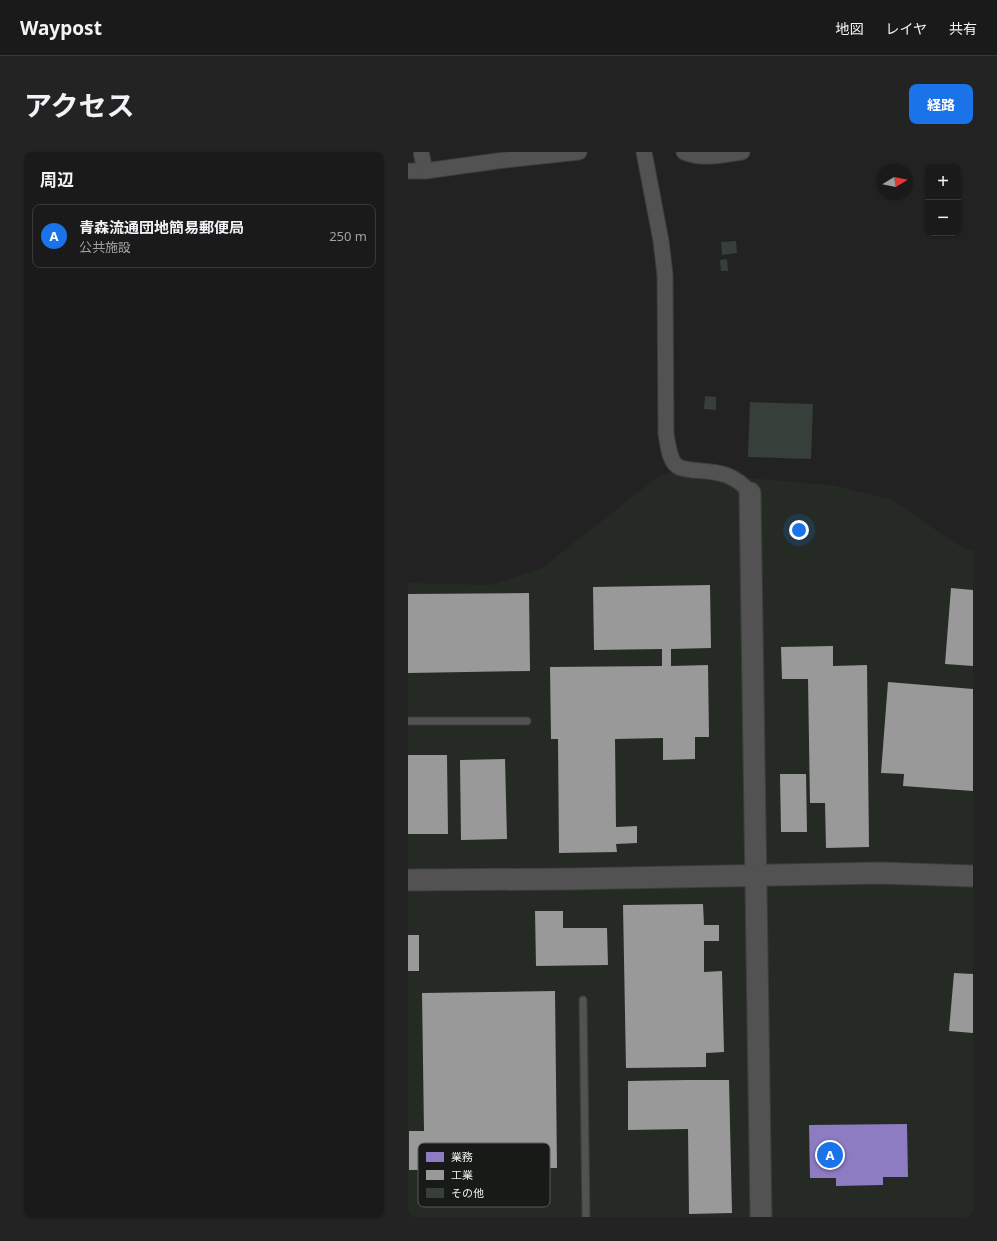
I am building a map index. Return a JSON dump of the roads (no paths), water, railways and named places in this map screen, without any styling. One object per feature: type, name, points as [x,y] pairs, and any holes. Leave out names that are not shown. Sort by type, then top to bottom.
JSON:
[{"type":"street","points":[[421,152],[425,171]]},
{"type":"street","points":[[408,172],[579,152]]},
{"type":"street","points":[[644,152],[661,241],[665,275],[666,434],[672,459],[677,466],[685,469],[725,474],[740,481],[750,493],[761,1217]]},
{"type":"street","points":[[684,152],[697,156],[711,157],[742,152]]},
{"type":"street","points":[[408,880],[881,873],[973,876]]},
{"type":"lane","points":[[408,721],[527,721]]},
{"type":"lane","points":[[583,1000],[586,1217]]},
{"type":"place","name":"青森流通団地簡易郵便局","points":[[830,1155]]}]
